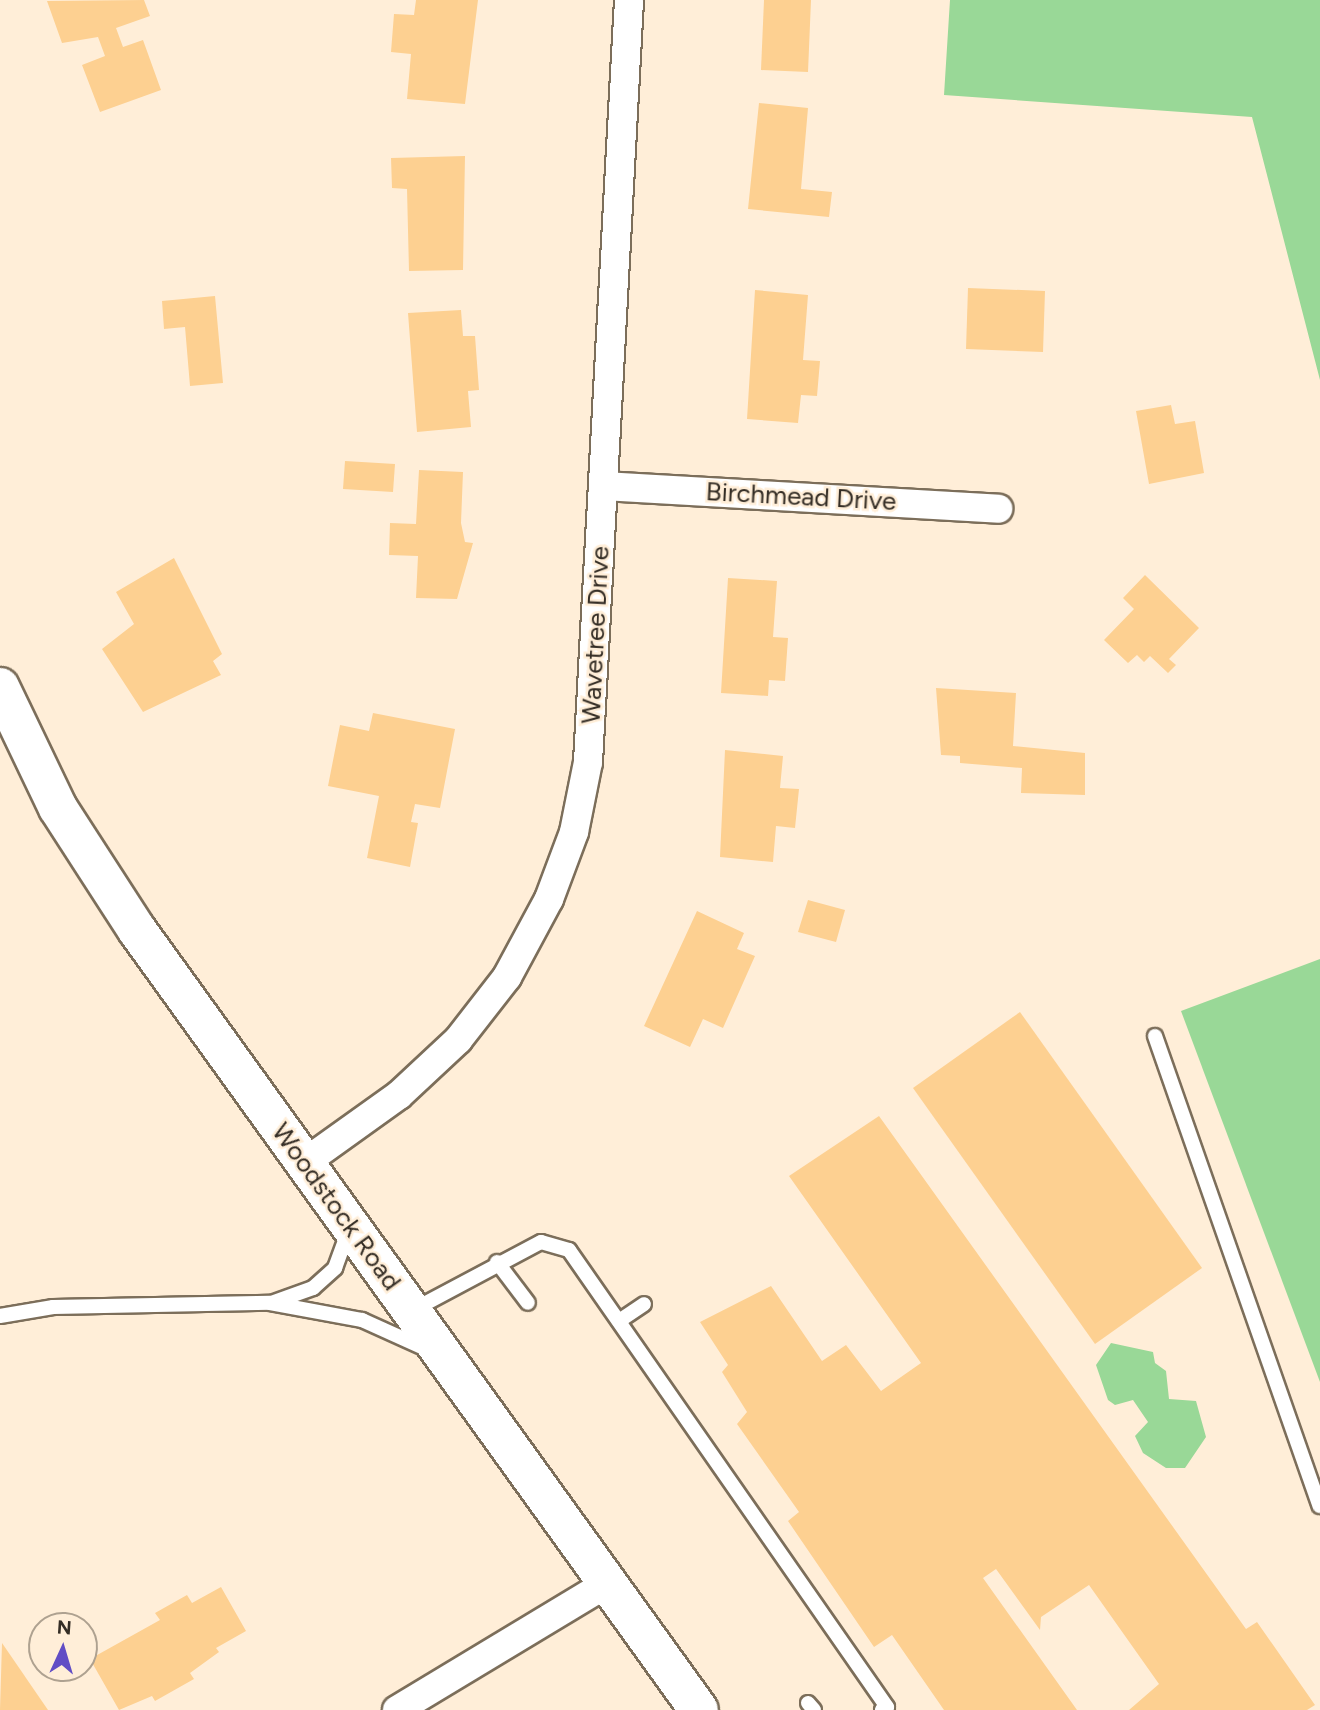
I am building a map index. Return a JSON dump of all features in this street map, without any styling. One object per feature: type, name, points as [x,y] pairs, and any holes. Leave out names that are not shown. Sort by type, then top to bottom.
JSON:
[{"type":"street","name":"Wavetree Drive","points":[[304,1163],[399,1096],[458,1041],[507,977],[550,899],[588,762],[629,0]]},
{"type":"street","name":"Birchmead Drive","points":[[604,486],[998,509]]},
{"type":"street","name":"Woodstock Road","points":[[3,701],[58,808],[137,930],[699,1710]]},
{"type":"street","points":[[397,1710],[609,1582]]},
{"type":"lane","points":[[1155,1036],[1320,1506]]},
{"type":"lane","points":[[270,1303],[313,1288],[335,1268],[351,1226]]},
{"type":"lane","points":[[412,1311],[497,1262],[541,1242],[569,1250],[887,1707],[882,1710]]},
{"type":"lane","points":[[497,1262],[528,1303]]},
{"type":"lane","points":[[0,1317],[53,1307],[270,1303],[362,1320],[448,1361]]},
{"type":"lane","points":[[619,1321],[644,1304]]},
{"type":"green space","points":[[950,0],[1320,0],[1320,380],[1252,117],[944,95]]},
{"type":"green space","points":[[1320,959],[1320,1382],[1181,1011]]},
{"type":"green space","points":[[1111,1343],[1153,1352],[1155,1363],[1166,1371],[1169,1399],[1196,1401],[1206,1437],[1185,1468],[1166,1468],[1143,1453],[1135,1436],[1148,1422],[1133,1400],[1115,1405],[1108,1400],[1096,1365]]},
{"type":"building","points":[[144,0],[150,16],[116,28],[123,47],[143,40],[161,90],[100,112],[82,65],[105,56],[98,37],[62,43],[47,1]]},
{"type":"building","points":[[416,0],[478,0],[465,104],[407,99],[411,54],[391,52],[394,14],[414,15]]},
{"type":"building","points":[[764,0],[811,0],[808,72],[761,70]]},
{"type":"building","points":[[759,103],[808,108],[801,189],[832,192],[829,217],[748,209]]},
{"type":"building","points":[[465,156],[463,270],[409,271],[407,189],[392,188],[391,158]]},
{"type":"building","points":[[968,288],[1045,291],[1043,352],[966,349]]},
{"type":"building","points":[[755,290],[808,295],[803,360],[820,361],[817,396],[801,395],[798,423],[747,419]]},
{"type":"building","points":[[215,296],[223,383],[190,386],[185,327],[164,329],[162,301]]},
{"type":"building","points":[[461,310],[463,336],[475,336],[479,390],[468,391],[471,427],[417,432],[408,313]]},
{"type":"building","points":[[1171,405],[1175,424],[1195,421],[1204,473],[1149,484],[1136,411]]},
{"type":"building","points":[[345,461],[395,464],[393,492],[343,489]]},
{"type":"building","points":[[419,470],[463,472],[461,523],[465,542],[473,543],[457,599],[416,598],[418,556],[389,555],[390,523],[416,524]]},
{"type":"building","points":[[174,558],[222,654],[213,661],[221,675],[143,712],[102,649],[134,624],[116,592]]},
{"type":"building","points":[[1145,575],[1199,628],[1169,659],[1176,665],[1168,673],[1150,656],[1144,662],[1137,655],[1128,663],[1104,640],[1134,609],[1123,598]]},
{"type":"building","points":[[728,578],[777,581],[773,637],[788,638],[785,681],[769,680],[768,696],[721,693]]},
{"type":"building","points":[[936,688],[1016,693],[1013,746],[1085,753],[1085,795],[1021,793],[1022,768],[960,763],[960,756],[941,755]]},
{"type":"building","points":[[373,713],[455,729],[440,808],[415,804],[411,822],[418,823],[410,867],[367,858],[379,796],[328,786],[340,725],[369,731]]},
{"type":"building","points":[[725,750],[783,756],[780,788],[799,789],[795,828],[776,826],[773,862],[720,857]]},
{"type":"building","points":[[808,900],[845,910],[836,942],[798,932]]},
{"type":"building","points":[[697,911],[744,933],[737,949],[755,956],[723,1028],[703,1019],[690,1047],[644,1026]]},
{"type":"building","points":[[1020,1012],[1202,1268],[1095,1344],[913,1088]]},
{"type":"building","points":[[879,1116],[1246,1629],[1257,1622],[1315,1705],[1307,1710],[1129,1710],[1159,1684],[1089,1585],[1041,1617],[1040,1630],[996,1569],[983,1578],[1077,1710],[944,1710],[892,1635],[874,1647],[788,1521],[799,1512],[737,1424],[747,1412],[722,1372],[728,1365],[700,1322],[771,1286],[822,1361],[846,1345],[881,1391],[921,1363],[789,1176]]},
{"type":"building","points":[[221,1587],[246,1631],[216,1648],[219,1652],[190,1673],[194,1679],[155,1701],[152,1696],[119,1710],[98,1673],[98,1655],[160,1620],[155,1613],[187,1595],[192,1603]]},
{"type":"building","points":[[2,1643],[48,1710],[0,1710]]}]
